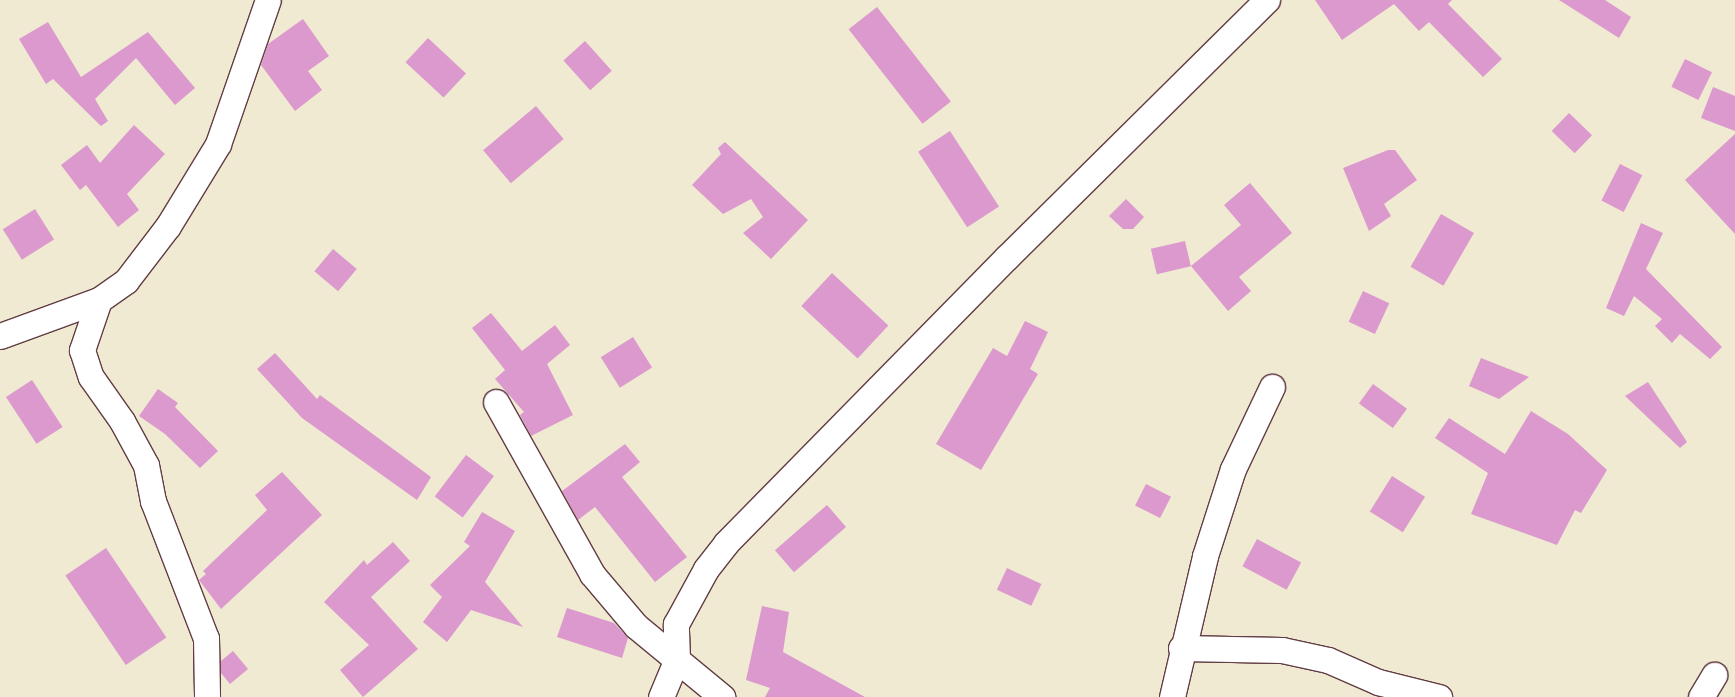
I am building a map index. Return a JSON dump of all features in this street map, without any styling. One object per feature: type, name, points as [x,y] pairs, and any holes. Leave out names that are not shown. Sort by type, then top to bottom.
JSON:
[{"type":"street","points":[[0,336],[99,300],[126,281],[168,226],[218,144],[268,0]]},
{"type":"street","points":[[661,697],[677,659],[676,624],[706,569],[726,543],[1007,257],[1267,0]]},
{"type":"street","points":[[99,300],[82,350],[91,377],[122,421],[146,465],[153,501],[206,638],[206,697]]},
{"type":"street","points":[[1172,697],[1181,648],[1205,556],[1233,469],[1272,387]]},
{"type":"street","points":[[496,402],[592,574],[636,626],[722,697]]},
{"type":"street","points":[[1181,648],[1282,650],[1328,660],[1378,682],[1439,697]]},
{"type":"street","points":[[1701,697],[1714,675]]},
{"type":"building","points":[[1315,0],[1452,0],[1448,4],[1502,59],[1483,77],[1429,22],[1419,31],[1394,4],[1342,40]]},
{"type":"building","points":[[1559,0],[1605,0],[1631,17],[1619,38]]},
{"type":"building","points":[[877,7],[951,102],[923,124],[849,29]]},
{"type":"building","points":[[303,19],[329,56],[308,71],[322,90],[295,111],[261,65],[268,44]]},
{"type":"building","points":[[48,22],[81,77],[148,32],[195,88],[175,105],[136,58],[95,99],[108,121],[101,126],[53,79],[46,84],[19,39]]},
{"type":"building","points":[[428,38],[466,73],[444,98],[405,62]]},
{"type":"building","points":[[585,41],[612,71],[590,90],[563,60]]},
{"type":"building","points":[[1685,59],[1712,72],[1698,100],[1671,87]]},
{"type":"building","points":[[1713,87],[1735,96],[1735,131],[1701,118]]},
{"type":"building","points":[[536,106],[564,139],[511,183],[483,150]]},
{"type":"building","points":[[1569,113],[1592,135],[1575,153],[1552,131]]},
{"type":"building","points":[[134,125],[165,154],[127,194],[139,210],[118,227],[86,185],[80,190],[61,165],[87,145],[100,163]]},
{"type":"building","points":[[950,131],[999,206],[967,227],[918,152]]},
{"type":"building","points":[[1735,134],[1735,234],[1685,180]]},
{"type":"building","points":[[725,142],[808,220],[771,259],[743,233],[763,217],[751,199],[723,214],[692,185],[721,154],[718,148]]},
{"type":"building","points":[[1388,150],[1395,150],[1417,180],[1384,204],[1391,216],[1369,231],[1343,168]]},
{"type":"building","points":[[1620,164],[1642,175],[1624,212],[1601,201]]},
{"type":"building","points":[[1250,183],[1292,233],[1239,277],[1251,291],[1228,311],[1191,266],[1241,225],[1224,205]]},
{"type":"building","points":[[1126,199],[1144,217],[1133,229],[1123,229],[1109,216]]},
{"type":"building","points":[[35,209],[54,240],[22,260],[3,229]]},
{"type":"building","points":[[1441,214],[1474,233],[1443,286],[1410,267]]},
{"type":"building","points":[[1641,223],[1663,233],[1646,269],[1722,347],[1710,359],[1680,334],[1672,343],[1655,326],[1662,319],[1634,296],[1624,316],[1606,308]]},
{"type":"building","points":[[1185,241],[1191,266],[1157,274],[1151,249]]},
{"type":"building","points":[[333,249],[357,269],[338,291],[314,271]]},
{"type":"building","points":[[832,273],[888,326],[858,358],[801,306]]},
{"type":"building","points":[[1363,291],[1389,303],[1375,334],[1349,322]]},
{"type":"building","points":[[491,313],[522,351],[555,325],[570,345],[547,364],[573,415],[531,436],[520,415],[524,412],[495,379],[505,370],[472,328]]},
{"type":"building","points":[[1025,321],[1048,332],[1030,369],[1038,374],[981,470],[936,444],[993,348],[1007,356]]},
{"type":"building","points":[[633,337],[652,368],[620,388],[601,357]]},
{"type":"building","points":[[275,353],[317,399],[320,395],[431,477],[417,500],[302,418],[257,369]]},
{"type":"building","points":[[1481,358],[1529,377],[1499,399],[1469,386]]},
{"type":"building","points":[[32,380],[62,427],[37,444],[6,397]]},
{"type":"building","points":[[1648,382],[1687,442],[1680,448],[1625,396]]},
{"type":"building","points":[[1373,384],[1407,409],[1393,428],[1359,403]]},
{"type":"building","points":[[158,389],[178,403],[175,407],[218,451],[200,468],[165,434],[139,416]]},
{"type":"building","points":[[1531,411],[1568,434],[1607,470],[1581,513],[1575,510],[1557,545],[1471,514],[1488,473],[1435,438],[1449,418],[1505,454]]},
{"type":"building","points":[[625,444],[640,462],[622,477],[687,557],[655,582],[595,507],[578,520],[562,491]]},
{"type":"building","points":[[466,455],[494,476],[463,518],[435,497]]},
{"type":"building","points":[[282,472],[322,515],[221,609],[199,580],[206,574],[203,571],[267,510],[255,495]]},
{"type":"building","points":[[1392,476],[1425,497],[1403,532],[1370,512]]},
{"type":"building","points":[[1146,484],[1171,497],[1160,518],[1135,505]]},
{"type":"building","points":[[827,505],[846,527],[794,572],[775,550]]},
{"type":"building","points":[[482,512],[515,531],[485,582],[523,627],[471,610],[447,642],[423,622],[442,597],[430,585],[470,546],[464,542]]},
{"type":"building","points":[[1257,539],[1301,562],[1287,590],[1242,566]]},
{"type":"building","points":[[393,542],[410,561],[371,597],[418,649],[363,697],[340,670],[369,645],[324,602],[364,560],[367,565]]},
{"type":"building","points":[[106,548],[166,638],[126,665],[65,575]]},
{"type":"building","points":[[1007,568],[1041,584],[1031,606],[997,590]]},
{"type":"building","points":[[762,606],[789,612],[783,652],[865,697],[765,697],[770,688],[746,680]]},
{"type":"building","points":[[567,608],[614,623],[628,638],[622,658],[557,637]]},
{"type":"building","points":[[233,651],[248,669],[230,684],[221,673],[221,661]]}]
